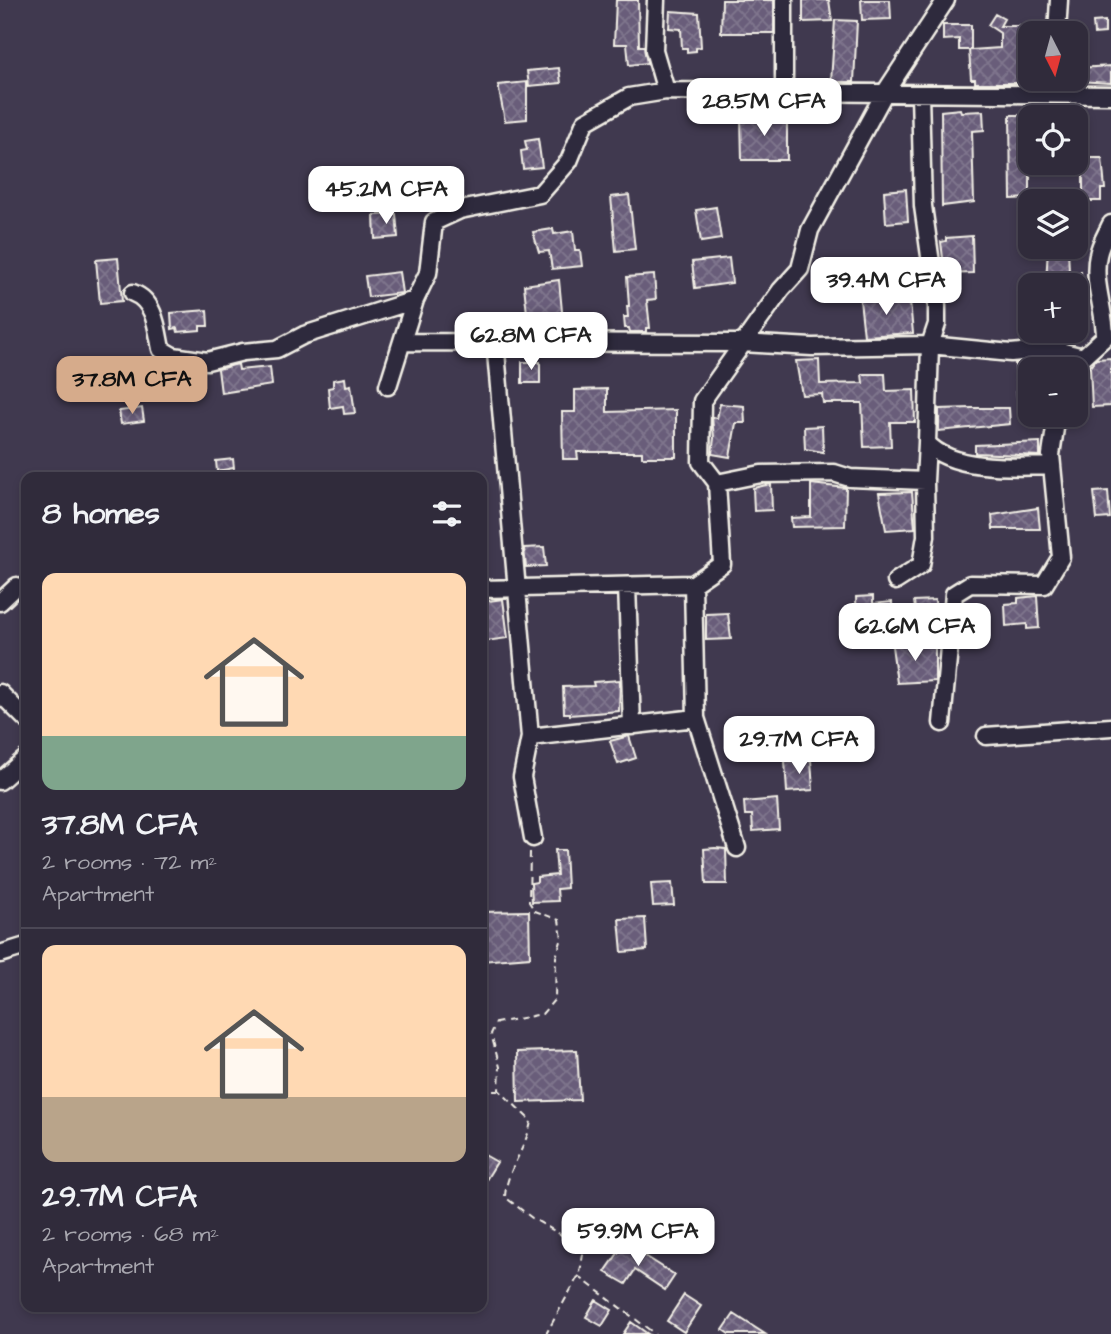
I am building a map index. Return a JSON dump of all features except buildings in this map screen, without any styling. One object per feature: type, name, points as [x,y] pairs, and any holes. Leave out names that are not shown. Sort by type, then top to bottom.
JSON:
[{"type":"street","points":[[656,0],[653,50],[666,91]]},
{"type":"street","points":[[784,0],[784,93]]},
{"type":"street","points":[[487,589],[693,583],[722,564],[717,483],[701,462],[702,401],[742,343],[800,269],[810,230],[884,94],[946,0]]},
{"type":"street","points":[[1058,21],[1059,0]]},
{"type":"street","points":[[388,386],[415,300],[428,273],[434,222],[460,210],[540,194],[569,161],[585,122],[629,97],[666,91],[920,94],[1018,88]]},
{"type":"street","points":[[1084,91],[1111,95]]},
{"type":"street","points":[[896,581],[921,565],[926,536],[925,481],[930,345],[937,324],[937,306],[923,206],[920,94]]},
{"type":"street","points":[[1085,357],[1105,337],[1105,315],[1097,277],[1098,254],[1111,224]]},
{"type":"street","points":[[133,293],[140,295],[155,316],[161,349],[173,356],[207,361],[243,352],[277,349],[303,335],[415,300]]},
{"type":"street","points":[[495,341],[530,737],[522,778],[533,838]]},
{"type":"street","points":[[403,342],[742,343],[812,347],[930,345],[1012,353],[1052,349],[1067,357]]},
{"type":"street","points":[[942,723],[954,594],[970,584],[1044,585],[1061,557],[1052,466],[1056,427]]},
{"type":"street","points":[[927,443],[936,453],[990,467],[1052,466]]},
{"type":"street","points":[[717,483],[761,474],[834,473],[850,478],[925,481]]},
{"type":"street","points":[[693,583],[696,718],[737,848]]},
{"type":"street","points":[[0,601],[17,586]]},
{"type":"street","points":[[626,586],[632,726]]},
{"type":"street","points":[[0,693],[21,714]]},
{"type":"street","points":[[530,737],[696,718]]},
{"type":"street","points":[[986,736],[1111,727]]},
{"type":"street","points":[[0,780],[21,762]]},
{"type":"street","points":[[0,954],[21,948]]},
{"type":"path","points":[[499,1090],[500,1067],[491,1034],[496,1023],[542,1014],[555,999],[556,957],[562,938],[559,920],[535,911],[529,902],[528,866],[533,838]]},
{"type":"path","points":[[487,1091],[499,1090],[531,1121],[529,1133],[506,1182],[505,1197],[532,1218],[584,1248],[578,1276],[546,1334]]},
{"type":"path","points":[[578,1276],[655,1334]]}]
